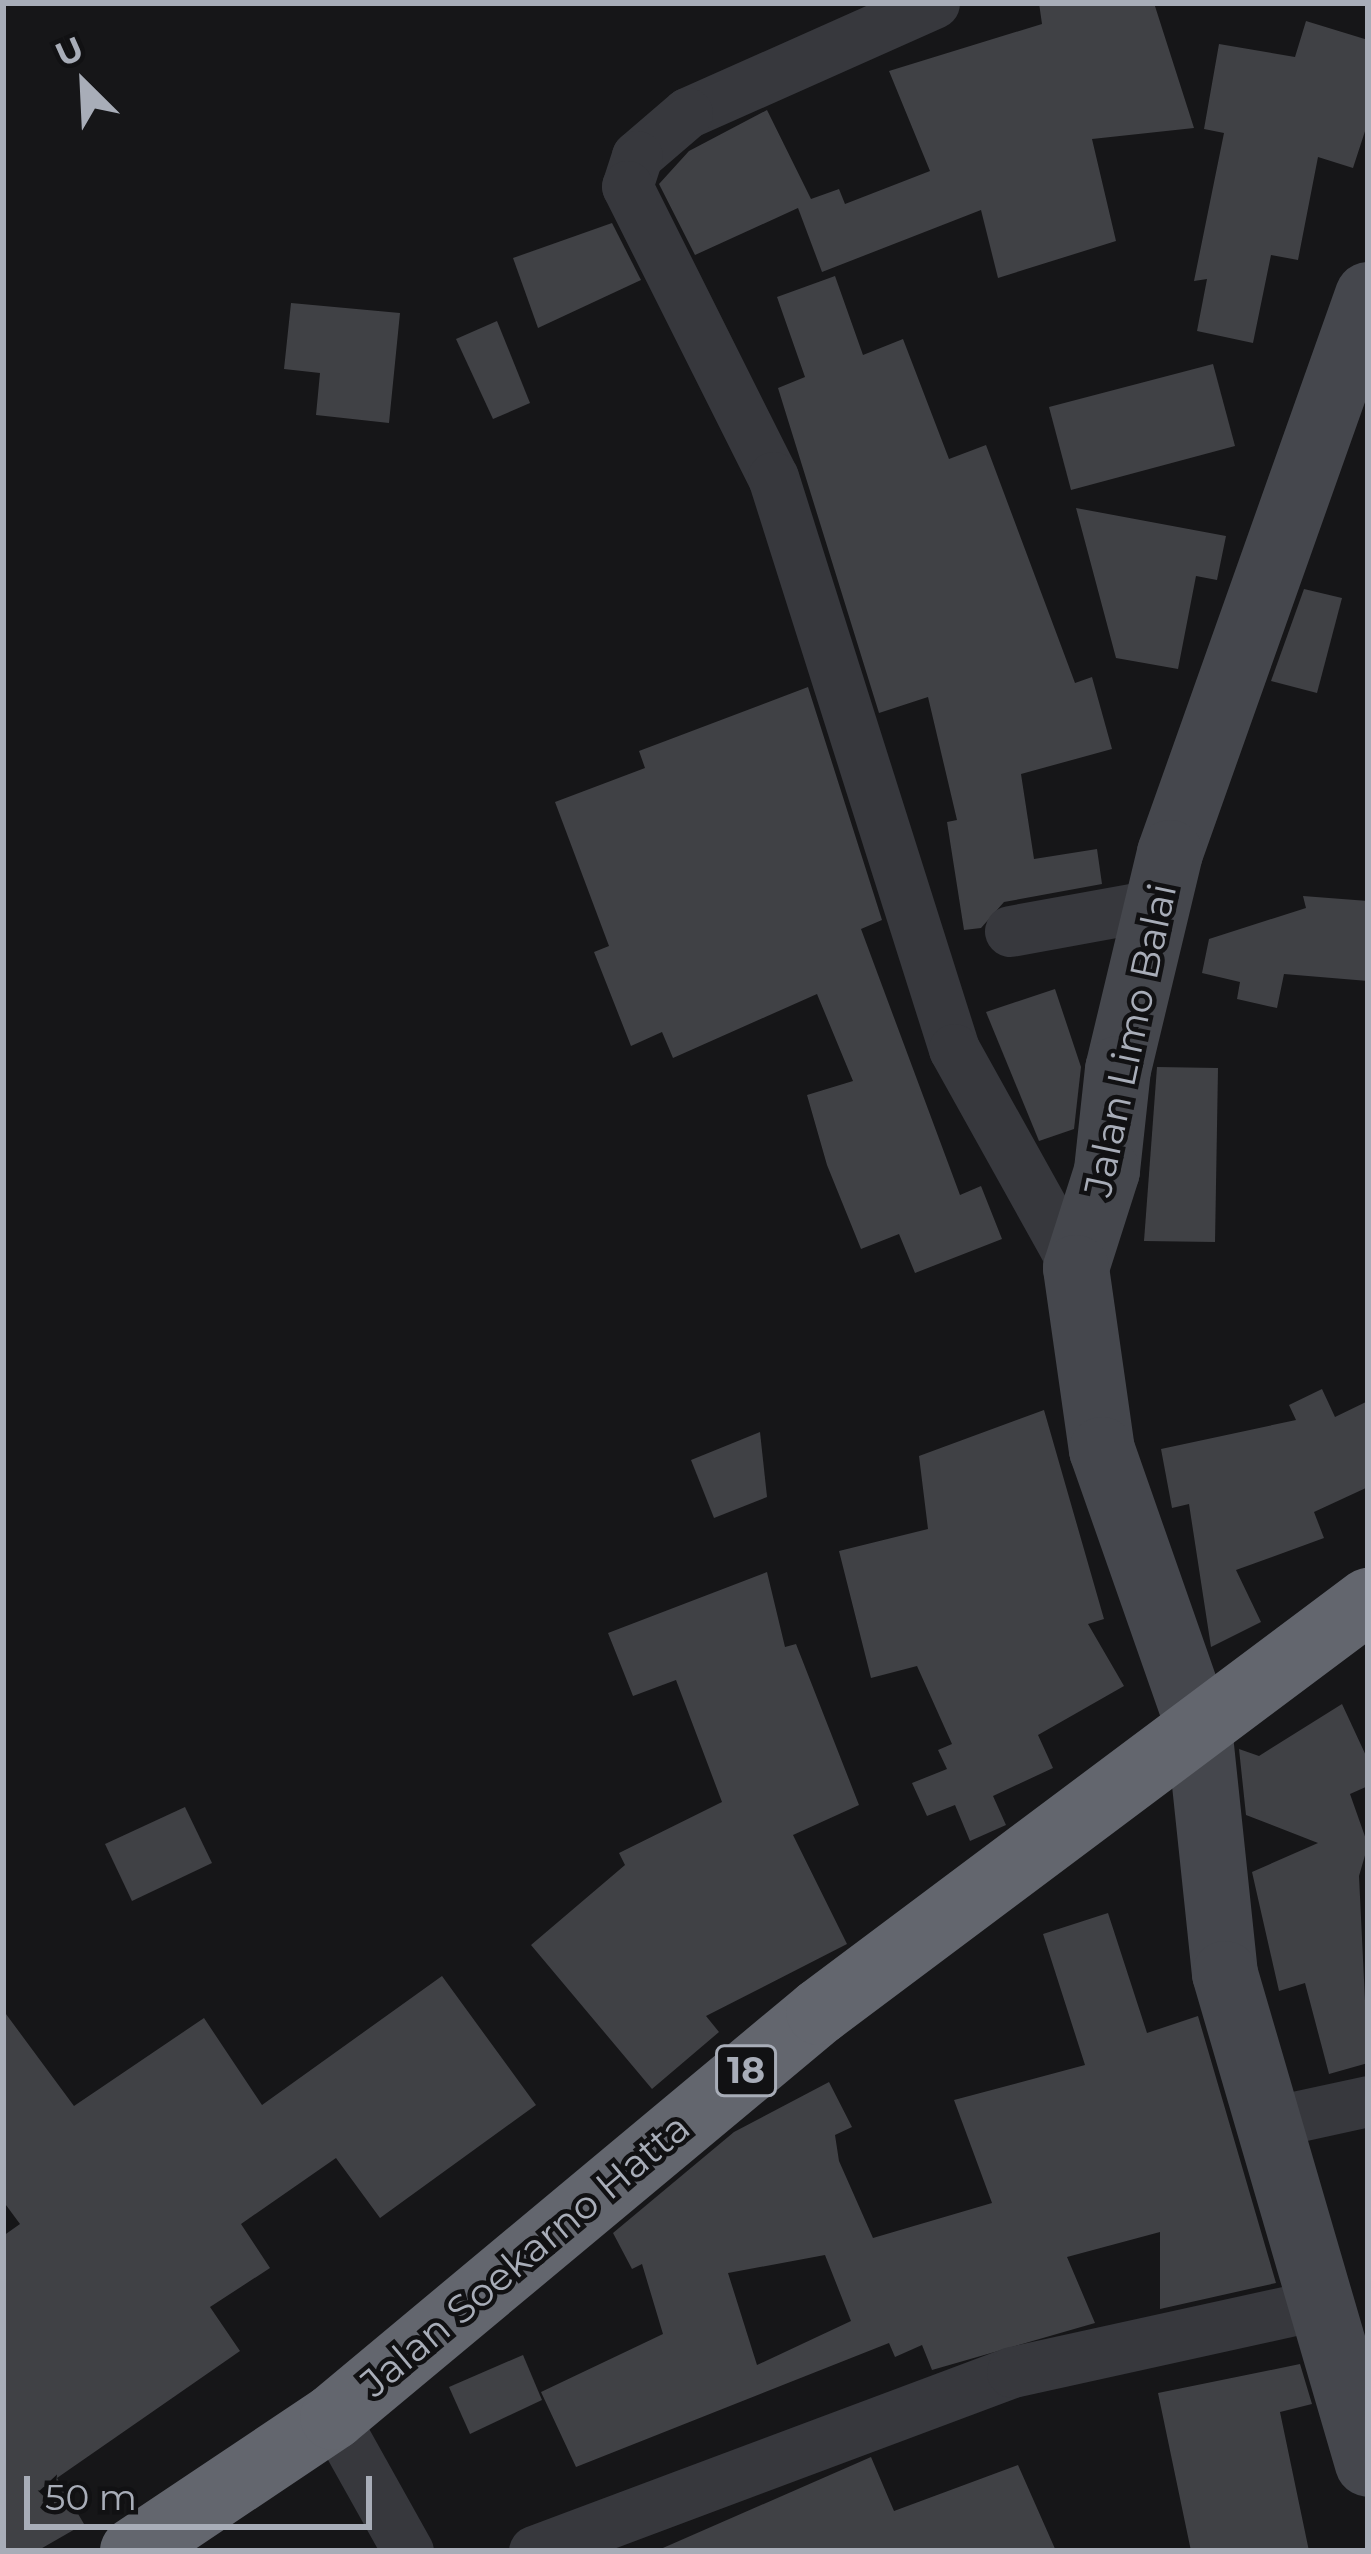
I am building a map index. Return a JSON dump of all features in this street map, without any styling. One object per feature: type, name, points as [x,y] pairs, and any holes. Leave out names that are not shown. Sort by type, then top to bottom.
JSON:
[{"type":"highway","name":"Jalan Soekarno Hatta","points":[[133,2551],[332,2417],[819,2012],[1368,1601]]},
{"type":"street","points":[[934,3],[687,113],[637,156],[626,186],[773,477],[954,1049],[1076,1268]]},
{"type":"street","name":"Jalan Limo Balai","points":[[1368,296],[1159,904],[1107,1171],[1076,1268],[1102,1450],[1199,1726],[1225,1974],[1316,2305],[1368,2464]]},
{"type":"street","points":[[1010,931],[1159,904]]},
{"type":"street","points":[[1267,2123],[1368,2101]]},
{"type":"street","points":[[534,2551],[1012,2372],[1316,2305]]},
{"type":"street","points":[[332,2417],[408,2551]]},
{"type":"building","points":[[1039,3],[1154,3],[1194,128],[1092,139],[1116,241],[998,278],[981,210],[822,272],[798,208],[695,255],[659,184],[689,151],[767,110],[811,199],[839,189],[845,204],[930,171],[889,71],[1042,24]]},
{"type":"building","points":[[1306,21],[1368,40],[1368,122],[1353,168],[1318,157],[1298,260],[1271,255],[1253,343],[1197,331],[1207,279],[1194,281],[1224,133],[1204,129],[1219,44],[1295,57]]},
{"type":"building","points":[[612,223],[641,280],[538,328],[513,258]]},
{"type":"building","points":[[835,276],[863,355],[903,339],[949,459],[986,445],[1075,683],[1092,677],[1112,749],[1021,774],[1034,859],[1097,849],[1102,884],[1004,902],[981,928],[964,930],[947,822],[957,820],[928,697],[879,713],[778,388],[805,377],[777,297]]},
{"type":"building","points":[[291,303],[400,313],[389,423],[316,415],[320,373],[284,369]]},
{"type":"building","points":[[497,321],[530,403],[493,419],[456,339]]},
{"type":"building","points":[[1213,364],[1235,446],[1071,490],[1049,407]]},
{"type":"building","points":[[1076,508],[1226,536],[1217,580],[1196,576],[1178,669],[1116,658]]},
{"type":"building","points":[[1304,589],[1342,598],[1317,693],[1271,681]]},
{"type":"building","points":[[808,687],[882,920],[861,929],[960,1195],[981,1186],[1002,1239],[915,1273],[899,1234],[861,1249],[827,1165],[807,1095],[853,1081],[817,994],[673,1058],[662,1032],[631,1046],[594,952],[609,946],[555,802],[645,768],[639,751]]},
{"type":"building","points":[[1303,896],[1368,901],[1368,981],[1284,974],[1277,1008],[1237,999],[1240,982],[1202,973],[1209,939],[1306,908]]},
{"type":"building","points":[[1055,989],[1081,1067],[1074,1129],[1039,1141],[986,1012]]},
{"type":"building","points":[[1157,1067],[1218,1068],[1215,1242],[1144,1241]]},
{"type":"building","points":[[1322,1389],[1335,1417],[1368,1401],[1368,1487],[1314,1512],[1324,1538],[1236,1570],[1261,1622],[1211,1647],[1189,1504],[1172,1508],[1161,1449],[1296,1420],[1289,1405]]},
{"type":"building","points":[[1044,1410],[1104,1619],[1088,1624],[1124,1686],[1038,1735],[1053,1768],[993,1796],[1006,1825],[970,1841],[955,1805],[927,1816],[912,1783],[947,1769],[938,1750],[952,1744],[917,1666],[871,1678],[839,1551],[928,1529],[919,1456]]},
{"type":"building","points":[[760,1432],[767,1497],[714,1518],[691,1460]]},
{"type":"building","points":[[767,1572],[785,1647],[796,1644],[859,1805],[793,1835],[847,1944],[706,2016],[719,2032],[652,2089],[531,1945],[625,1865],[619,1853],[722,1802],[676,1680],[633,1696],[608,1633]]},
{"type":"building","points":[[1342,1704],[1368,1760],[1368,1786],[1350,1794],[1368,1845],[1359,1876],[1368,2063],[1329,2074],[1305,1983],[1279,1991],[1252,1872],[1318,1843],[1246,1815],[1239,1749],[1259,1756]]},
{"type":"building","points":[[185,1807],[212,1863],[132,1901],[105,1844]]},
{"type":"building","points":[[1108,1913],[1147,2033],[1198,2016],[1276,2283],[1160,2309],[1160,2232],[1067,2257],[1095,2323],[932,2370],[922,2345],[895,2357],[889,2343],[576,2467],[541,2392],[663,2334],[642,2264],[632,2269],[613,2233],[734,2132],[829,2082],[852,2127],[835,2135],[839,2161],[873,2238],[992,2203],[954,2100],[1085,2065],[1043,1934]],"holes":[[[825,2255],[851,2321],[757,2365],[728,2273]]]},
{"type":"building","points":[[442,1976],[536,2105],[380,2218],[336,2158],[241,2224],[270,2268],[210,2307],[240,2351],[57,2478],[84,2524],[37,2551],[3,2551],[3,2236],[20,2224],[3,2201],[3,2010],[74,2106],[204,2018],[262,2105]]},
{"type":"building","points":[[523,2355],[542,2400],[470,2434],[449,2387]]},
{"type":"building","points":[[1300,2364],[1312,2404],[1280,2412],[1309,2551],[1191,2551],[1158,2393]]},
{"type":"building","points":[[871,2457],[894,2511],[1018,2465],[1056,2551],[656,2551]]}]
